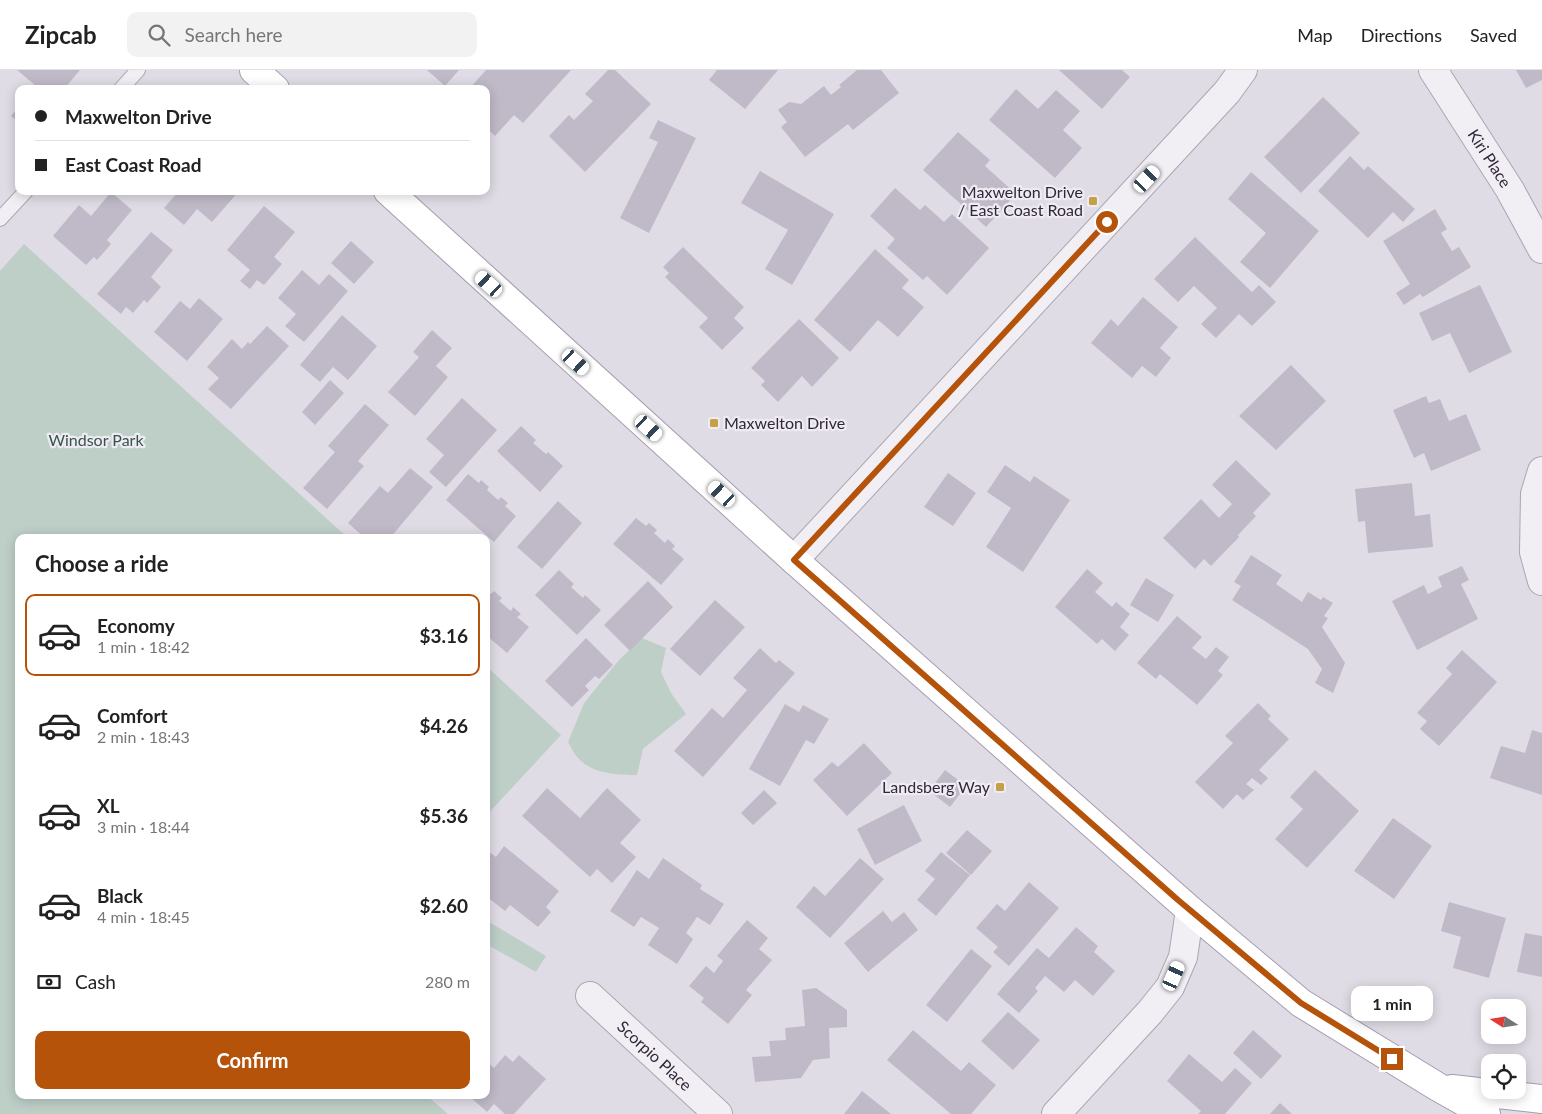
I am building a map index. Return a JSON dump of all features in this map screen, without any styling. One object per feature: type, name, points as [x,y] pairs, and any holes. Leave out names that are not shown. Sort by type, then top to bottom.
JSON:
[{"type":"main road","points":[[254,70],[271,85]]},
{"type":"main road","points":[[392,195],[794,560],[1190,910],[1301,1003],[1438,1087],[1486,1114]]},
{"type":"main road","points":[[1438,1087],[1542,1099]]},
{"type":"main road","points":[[1438,1087],[1471,1114]]},
{"type":"street","points":[[794,560],[1227,92],[1243,70]]},
{"type":"street","name":"Kiri Place","points":[[1433,70],[1510,190],[1542,249]]},
{"type":"street","points":[[1542,470],[1535,494],[1534,552],[1542,581]]},
{"type":"street","points":[[1056,1114],[1150,1012],[1170,987],[1183,957],[1190,910]]},
{"type":"street","name":"Scorpio Place","points":[[590,996],[718,1114]]},
{"type":"lane","points":[[124,85],[138,70]]},
{"type":"lane","points":[[0,219],[22,195]]},
{"type":"green space","name":"Windsor Park","points":[[24,244],[344,534],[15,534],[15,1099],[431,1099],[448,1114],[0,1114],[0,271]]},
{"type":"green space","points":[[642,638],[666,648],[661,672],[671,693],[686,714],[643,749],[637,775],[614,774],[598,770],[590,767],[578,758],[568,742],[584,703],[619,660]]},
{"type":"green space","points":[[490,670],[561,735],[490,812]]},
{"type":"green space","points":[[490,922],[546,956],[536,972],[490,946]]},
{"type":"building","points":[[17,70],[80,70],[67,85],[35,85]]},
{"type":"building","points":[[427,70],[459,70],[444,85]]},
{"type":"building","points":[[486,70],[571,70],[523,123],[514,115],[495,136],[490,131],[490,85],[473,85]]},
{"type":"building","points":[[608,70],[615,70],[651,104],[585,172],[549,136],[569,115],[574,120],[593,101],[585,94]]},
{"type":"building","points":[[717,70],[778,70],[745,109],[709,80]]},
{"type":"building","points":[[857,70],[881,70],[899,93],[853,130],[848,124],[805,157],[781,127],[787,122],[778,110],[789,102],[801,104],[824,86],[831,95],[841,87],[839,85]]},
{"type":"building","points":[[1059,70],[1122,70],[1130,77],[1102,109]]},
{"type":"building","points":[[1516,70],[1542,70],[1542,80],[1526,88]]},
{"type":"building","points":[[1016,89],[1038,109],[1056,90],[1080,111],[1063,130],[1082,148],[1055,178],[989,120]]},
{"type":"building","points":[[1323,97],[1360,133],[1301,193],[1264,157]]},
{"type":"building","points":[[15,111],[15,120],[11,116]]},
{"type":"building","points":[[658,120],[696,138],[649,233],[620,218],[658,142],[649,138]]},
{"type":"building","points":[[958,132],[990,160],[985,166],[1016,194],[986,227],[923,170]]},
{"type":"building","points":[[1350,156],[1364,170],[1368,166],[1415,209],[1403,222],[1393,212],[1368,238],[1318,191]]},
{"type":"building","points":[[760,171],[834,214],[792,285],[765,269],[788,230],[741,203]]},
{"type":"building","points":[[1251,172],[1319,231],[1270,288],[1240,262],[1266,233],[1228,199]]},
{"type":"building","points":[[895,188],[920,210],[925,205],[944,222],[952,214],[989,248],[947,295],[927,276],[923,280],[887,248],[895,239],[870,216]]},
{"type":"building","points":[[108,195],[114,195],[132,210],[107,240],[111,244],[97,260],[94,257],[86,265],[53,236],[79,205],[91,216]]},
{"type":"building","points":[[175,195],[236,195],[212,222],[197,209],[184,225],[164,208]]},
{"type":"building","points":[[264,206],[295,232],[274,257],[282,264],[264,285],[257,280],[250,289],[240,281],[250,270],[227,250]]},
{"type":"building","points":[[1435,209],[1447,229],[1441,233],[1452,251],[1459,247],[1471,267],[1423,297],[1420,294],[1404,305],[1396,293],[1410,284],[1383,241]]},
{"type":"building","points":[[151,232],[173,250],[151,277],[161,287],[147,303],[144,300],[133,313],[126,307],[121,314],[97,294]]},
{"type":"building","points":[[1195,237],[1252,292],[1259,285],[1276,302],[1252,326],[1239,314],[1216,338],[1201,324],[1217,308],[1194,286],[1178,302],[1154,279]]},
{"type":"building","points":[[351,241],[374,262],[354,284],[331,263]]},
{"type":"building","points":[[683,247],[744,307],[734,318],[744,328],[722,350],[699,327],[708,318],[665,277],[669,273],[663,267]]},
{"type":"building","points":[[875,249],[909,280],[902,288],[924,307],[898,337],[878,320],[850,352],[814,320]]},
{"type":"building","points":[[302,270],[319,285],[329,274],[348,291],[304,342],[285,326],[296,314],[278,298]]},
{"type":"building","points":[[1480,285],[1512,352],[1469,373],[1450,333],[1432,341],[1419,313]]},
{"type":"building","points":[[1143,297],[1178,327],[1160,348],[1171,358],[1156,377],[1142,366],[1132,378],[1091,343],[1111,319],[1118,326]]},
{"type":"building","points":[[199,298],[223,319],[187,361],[154,332],[180,301],[190,309]]},
{"type":"building","points":[[342,315],[377,346],[348,380],[333,367],[320,382],[300,365]]},
{"type":"building","points":[[799,319],[839,358],[812,387],[802,376],[778,402],[761,385],[765,381],[751,368]]},
{"type":"building","points":[[267,326],[289,346],[231,409],[208,389],[219,378],[207,367],[232,339],[242,349],[248,342],[250,344]]},
{"type":"building","points":[[432,330],[452,348],[436,366],[448,377],[415,416],[388,392],[419,357],[413,352]]},
{"type":"building","points":[[1291,365],[1326,401],[1276,450],[1239,416]]},
{"type":"building","points":[[330,380],[344,393],[315,425],[302,412]]},
{"type":"building","points":[[1426,396],[1429,403],[1440,399],[1449,421],[1466,414],[1481,450],[1431,471],[1424,453],[1414,458],[1393,410]]},
{"type":"building","points":[[462,398],[497,430],[446,487],[429,472],[444,455],[426,439]]},
{"type":"building","points":[[365,404],[389,425],[358,461],[364,466],[327,509],[303,488],[335,452],[328,446]]},
{"type":"building","points":[[521,426],[536,440],[533,443],[546,454],[548,452],[563,466],[540,492],[497,451]]},
{"type":"building","points":[[1236,460],[1271,494],[1253,513],[1256,516],[1238,535],[1239,537],[1211,566],[1204,559],[1195,569],[1163,538],[1201,499],[1219,518],[1232,504],[1212,485]]},
{"type":"building","points":[[1005,465],[1030,482],[1034,476],[1070,500],[1023,572],[986,547],[1011,508],[987,492]]},
{"type":"building","points":[[410,468],[433,487],[393,534],[360,534],[348,523],[380,486],[388,493]]},
{"type":"building","points":[[948,473],[976,493],[953,526],[924,507]]},
{"type":"building","points":[[468,474],[479,483],[481,480],[489,487],[487,490],[498,500],[501,497],[508,503],[505,506],[516,516],[494,542],[490,538],[490,534],[485,534],[446,500]]},
{"type":"building","points":[[1412,483],[1415,516],[1430,514],[1433,547],[1368,553],[1365,521],[1358,522],[1355,489]]},
{"type":"building","points":[[558,501],[582,523],[542,569],[517,547]]},
{"type":"building","points":[[636,518],[646,526],[649,523],[657,530],[654,533],[665,543],[668,539],[675,546],[672,549],[684,559],[661,585],[613,544]]},
{"type":"building","points":[[1251,555],[1282,575],[1276,584],[1302,602],[1308,592],[1321,600],[1323,597],[1333,603],[1324,616],[1328,618],[1322,627],[1345,663],[1333,693],[1315,683],[1322,669],[1308,649],[1232,600],[1241,586],[1234,582]]},
{"type":"building","points":[[1462,566],[1469,580],[1461,584],[1478,619],[1417,650],[1392,601],[1424,585],[1428,594],[1442,587],[1438,577]]},
{"type":"building","points":[[1087,569],[1103,583],[1095,592],[1112,607],[1116,602],[1130,614],[1120,627],[1129,635],[1115,651],[1102,639],[1097,644],[1055,607]]},
{"type":"building","points":[[559,570],[574,584],[571,587],[583,598],[585,595],[601,610],[577,635],[535,595]]},
{"type":"building","points":[[1146,578],[1174,595],[1158,622],[1130,605]]},
{"type":"building","points":[[648,581],[673,607],[630,651],[604,625]]},
{"type":"building","points":[[494,591],[502,598],[499,601],[511,611],[513,607],[521,614],[517,617],[529,627],[507,653],[490,638],[490,593]]},
{"type":"building","points":[[715,600],[745,627],[700,676],[670,649]]},
{"type":"building","points":[[1177,616],[1202,637],[1192,648],[1206,659],[1216,647],[1229,657],[1218,671],[1223,675],[1197,705],[1160,674],[1156,679],[1137,663]]},
{"type":"building","points":[[586,638],[613,665],[599,679],[595,676],[585,686],[589,690],[572,707],[545,681]]},
{"type":"building","points":[[760,648],[776,663],[779,660],[795,673],[703,777],[674,751],[712,708],[723,718],[747,690],[733,678]]},
{"type":"building","points":[[1462,650],[1497,682],[1439,746],[1420,729],[1427,721],[1417,713],[1452,674],[1446,668]]},
{"type":"building","points":[[1258,703],[1271,716],[1268,719],[1289,739],[1259,770],[1268,778],[1261,785],[1252,778],[1246,784],[1254,790],[1243,800],[1237,794],[1223,809],[1195,782],[1233,743],[1225,736]]},
{"type":"building","points":[[785,704],[799,712],[803,705],[829,719],[814,744],[806,740],[780,786],[749,769]]},
{"type":"building","points":[[1532,730],[1542,733],[1542,795],[1490,778],[1501,746],[1525,753]]},
{"type":"building","points":[[864,743],[892,773],[847,816],[813,780],[832,762],[838,767]]},
{"type":"building","points":[[945,770],[966,786],[950,807],[929,791]]},
{"type":"building","points":[[1315,770],[1359,811],[1307,868],[1275,839],[1303,809],[1290,797]]},
{"type":"building","points":[[547,788],[580,818],[607,788],[641,820],[620,843],[636,857],[612,883],[597,869],[590,877],[522,816]]},
{"type":"building","points":[[764,790],[777,803],[753,825],[741,813]]},
{"type":"building","points":[[904,805],[922,841],[875,865],[857,829]]},
{"type":"building","points":[[1393,818],[1432,846],[1394,899],[1354,871]]},
{"type":"building","points":[[967,830],[992,851],[971,875],[946,853]]},
{"type":"building","points":[[504,846],[559,891],[546,907],[551,912],[538,927],[510,905],[505,911],[490,899],[490,852],[496,857]]},
{"type":"building","points":[[941,852],[970,875],[936,916],[917,900],[935,879],[925,871]]},
{"type":"building","points":[[663,858],[702,885],[700,889],[724,904],[710,925],[697,917],[686,933],[693,939],[677,964],[648,945],[659,928],[641,917],[634,927],[610,911],[637,870],[649,879]]},
{"type":"building","points":[[860,858],[884,879],[830,938],[796,907],[814,886],[825,896]]},
{"type":"building","points":[[1029,882],[1059,908],[1009,966],[993,952],[998,947],[976,928],[997,904],[1005,911]]},
{"type":"building","points":[[1449,902],[1506,918],[1489,978],[1453,968],[1461,937],[1441,931]]},
{"type":"building","points":[[883,911],[892,922],[904,912],[918,930],[868,972],[844,943]]},
{"type":"building","points":[[747,920],[768,938],[759,949],[772,960],[746,990],[752,995],[728,1024],[701,1002],[704,998],[689,986],[706,966],[714,973],[723,961],[717,956]]},
{"type":"building","points":[[1076,927],[1098,946],[1094,952],[1115,971],[1093,996],[1075,980],[1064,992],[1045,976],[1035,988],[1038,991],[1019,1013],[997,994],[1037,948],[1049,958]]},
{"type":"building","points":[[1525,933],[1542,936],[1542,977],[1517,972]]},
{"type":"building","points":[[971,949],[992,966],[947,1022],[926,1005]]},
{"type":"building","points":[[816,988],[847,1010],[847,1027],[829,1028],[830,1058],[813,1060],[801,1078],[755,1082],[752,1057],[771,1056],[769,1041],[786,1040],[785,1028],[805,1026],[802,990]]},
{"type":"building","points":[[1008,1012],[1040,1040],[1013,1070],[981,1041]]},
{"type":"building","points":[[913,1030],[961,1071],[969,1062],[996,1085],[971,1114],[951,1114],[887,1060]]},
{"type":"building","points":[[1253,1030],[1282,1056],[1261,1079],[1233,1053]]},
{"type":"building","points":[[1189,1054],[1222,1082],[1235,1068],[1252,1083],[1225,1114],[1198,1114],[1201,1111],[1167,1081]]},
{"type":"building","points":[[505,1055],[513,1062],[519,1055],[546,1079],[514,1114],[505,1114],[494,1104],[487,1112],[472,1099],[490,1099],[490,1064],[494,1068]]},
{"type":"building","points":[[862,1091],[891,1114],[844,1114]]},
{"type":"building","points":[[1280,1103],[1292,1114],[1270,1114]]},
{"type":"place","name":"Maxwelton Drive / East Coast Road","points":[[1093,201]]},
{"type":"place","name":"Maxwelton Drive","points":[[714,423]]},
{"type":"place","name":"Landsberg Way","points":[[1000,787]]},
{"type":"route","points":[[1107,222],[794,560],[1178,900],[1301,1003],[1392,1059]]}]
